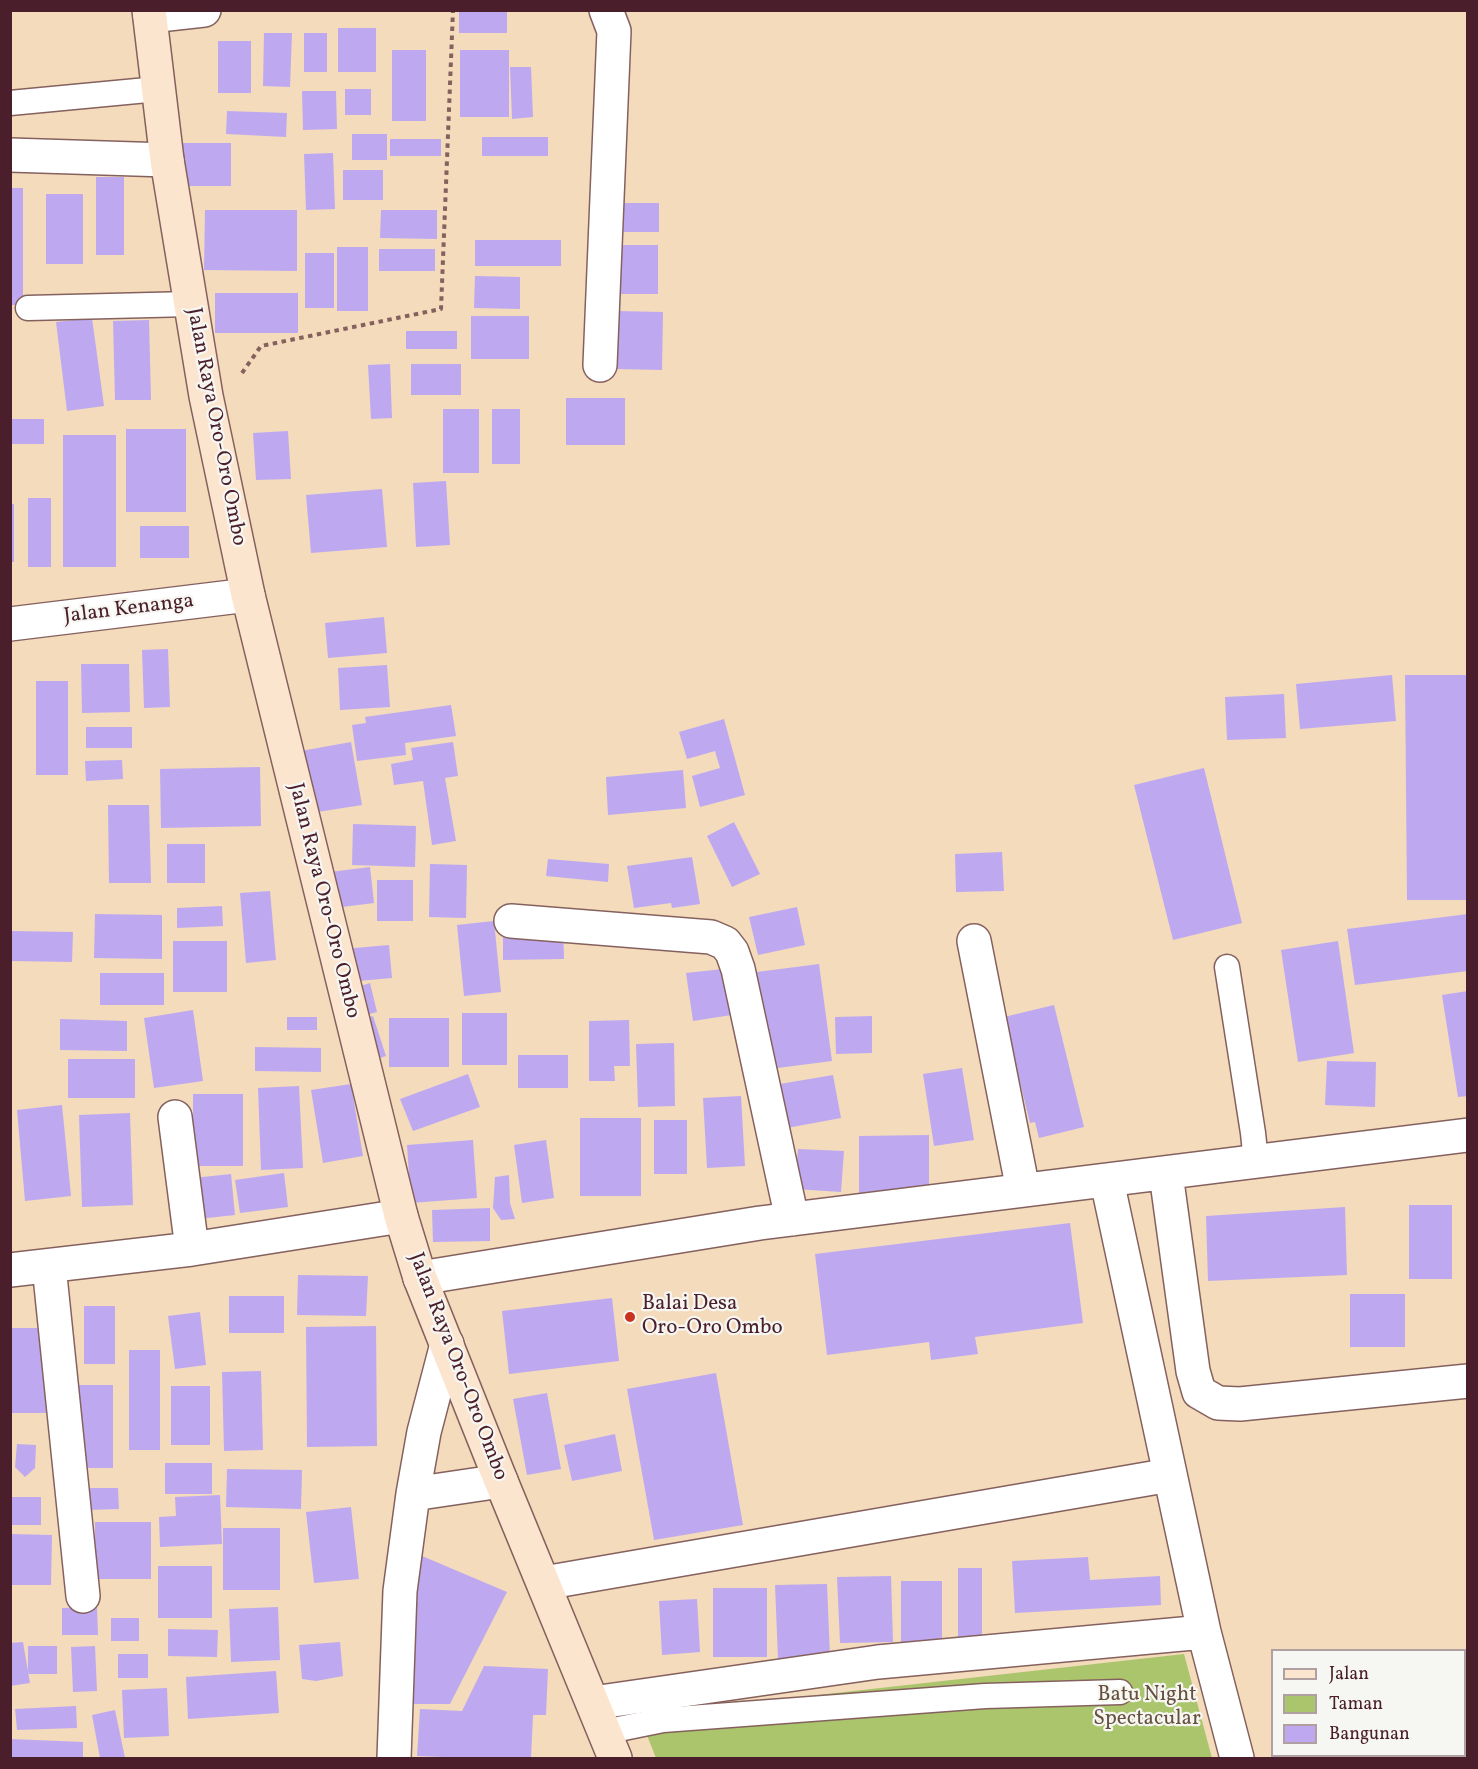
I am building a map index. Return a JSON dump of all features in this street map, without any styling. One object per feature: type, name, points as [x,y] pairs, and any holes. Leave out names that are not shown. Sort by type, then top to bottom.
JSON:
[{"type":"main road","name":"Jalan Raya Oro-Oro Ombo","points":[[149,13],[166,160],[206,396],[248,595],[401,1215],[420,1278],[604,1731]]},
{"type":"street","points":[[149,13],[204,10]]},
{"type":"street","points":[[600,365],[615,31],[606,10]]},
{"type":"street","points":[[10,155],[166,160]]},
{"type":"street","name":"Jalan Kenanga","points":[[10,624],[248,595]]},
{"type":"street","points":[[511,921],[711,937],[725,943],[732,952],[738,969],[792,1219]]},
{"type":"street","points":[[974,941],[1023,1190]]},
{"type":"street","points":[[175,1117],[192,1249]]},
{"type":"street","points":[[420,1278],[792,1219],[1467,1135]]},
{"type":"street","points":[[1166,1174],[1193,1371],[1199,1392],[1218,1403],[1240,1404],[1467,1381]]},
{"type":"street","points":[[1107,1181],[1204,1632],[1237,1758]]},
{"type":"street","points":[[10,1270],[192,1249],[401,1215]]},
{"type":"street","points":[[49,1266],[83,1596]]},
{"type":"street","points":[[394,1758],[400,1591],[424,1432],[447,1344]]},
{"type":"street","points":[[544,1583],[1170,1475]]},
{"type":"street","points":[[413,1494],[501,1481]]},
{"type":"street","points":[[604,1731],[878,1662],[1204,1632]]},
{"type":"lane","points":[[10,103],[158,89]]},
{"type":"lane","points":[[28,308],[191,304]]},
{"type":"lane","points":[[1227,967],[1256,1162]]},
{"type":"lane","points":[[604,1731],[663,1720],[985,1696],[1120,1692]]},
{"type":"path","points":[[206,396],[234,385],[261,346],[441,309],[453,10]]},
{"type":"green space","name":"Batu Night Spectacular","points":[[1184,1654],[1212,1758],[656,1758],[639,1715]]},
{"type":"building","points":[[459,10],[507,10],[507,33],[459,33]]},
{"type":"building","points":[[338,28],[376,28],[376,72],[338,72]]},
{"type":"building","points":[[264,33],[292,33],[290,87],[263,86]]},
{"type":"building","points":[[304,33],[327,33],[327,72],[304,72]]},
{"type":"building","points":[[218,41],[251,41],[251,93],[218,93]]},
{"type":"building","points":[[392,50],[426,50],[426,121],[392,121]]},
{"type":"building","points":[[460,50],[509,50],[509,117],[460,117]]},
{"type":"building","points":[[510,67],[531,67],[533,117],[512,119]]},
{"type":"building","points":[[345,89],[371,89],[371,115],[345,115]]},
{"type":"building","points":[[302,91],[336,91],[337,129],[303,130]]},
{"type":"building","points":[[227,111],[287,113],[286,137],[226,134]]},
{"type":"building","points":[[352,134],[387,134],[387,160],[352,160]]},
{"type":"building","points":[[482,137],[548,137],[548,156],[482,156]]},
{"type":"building","points":[[390,139],[441,139],[441,156],[390,156]]},
{"type":"building","points":[[177,143],[231,143],[231,186],[177,186]]},
{"type":"building","points":[[333,153],[335,209],[306,210],[304,154]]},
{"type":"building","points":[[343,170],[383,170],[383,200],[343,200]]},
{"type":"building","points":[[96,177],[124,177],[124,255],[96,255]]},
{"type":"building","points":[[10,188],[23,188],[23,305],[10,305]]},
{"type":"building","points":[[46,194],[83,194],[83,264],[46,264]]},
{"type":"building","points":[[617,203],[659,203],[659,232],[617,232]]},
{"type":"building","points":[[205,210],[297,210],[297,271],[204,270]]},
{"type":"building","points":[[381,210],[437,210],[437,239],[380,238]]},
{"type":"building","points":[[475,240],[561,240],[561,266],[475,266]]},
{"type":"building","points":[[618,245],[658,245],[658,294],[618,294]]},
{"type":"building","points":[[337,247],[368,247],[368,311],[337,311]]},
{"type":"building","points":[[379,249],[435,249],[435,271],[379,271]]},
{"type":"building","points":[[305,253],[334,253],[334,308],[305,308]]},
{"type":"building","points":[[475,276],[520,277],[520,309],[474,308]]},
{"type":"building","points":[[215,293],[298,293],[298,333],[215,333]]},
{"type":"building","points":[[617,311],[663,312],[662,370],[616,369]]},
{"type":"building","points":[[471,316],[529,316],[529,359],[471,359]]},
{"type":"building","points":[[92,318],[104,406],[67,411],[56,322]]},
{"type":"building","points":[[149,320],[151,400],[115,400],[113,321]]},
{"type":"building","points":[[406,331],[457,331],[457,349],[406,349]]},
{"type":"building","points":[[390,364],[392,418],[371,419],[368,365]]},
{"type":"building","points":[[411,364],[461,364],[461,395],[411,395]]},
{"type":"building","points":[[566,398],[625,398],[625,445],[566,445]]},
{"type":"building","points":[[443,409],[479,409],[479,473],[443,473]]},
{"type":"building","points":[[492,409],[520,409],[520,464],[492,464]]},
{"type":"building","points":[[10,419],[44,419],[44,444],[10,444]]},
{"type":"building","points":[[126,429],[186,429],[186,512],[126,512]]},
{"type":"building","points":[[288,431],[291,479],[256,480],[253,433]]},
{"type":"building","points":[[63,435],[116,435],[116,567],[63,567]]},
{"type":"building","points":[[446,481],[450,545],[416,547],[413,483]]},
{"type":"building","points":[[382,489],[387,547],[311,553],[306,495]]},
{"type":"building","points":[[28,498],[51,498],[51,567],[28,567]]},
{"type":"building","points":[[10,504],[14,504],[14,562],[10,562]]},
{"type":"building","points":[[140,526],[189,526],[189,558],[140,558]]},
{"type":"building","points":[[384,617],[387,653],[328,658],[325,623]]},
{"type":"building","points":[[168,649],[170,707],[144,708],[142,650]]},
{"type":"building","points":[[81,664],[129,664],[130,712],[82,713]]},
{"type":"building","points":[[387,665],[390,707],[340,710],[338,668]]},
{"type":"building","points":[[1392,675],[1396,721],[1300,729],[1296,684]]},
{"type":"building","points":[[1405,675],[1468,675],[1468,900],[1407,900]]},
{"type":"building","points":[[36,681],[68,681],[68,775],[36,775]]},
{"type":"building","points":[[1284,694],[1286,738],[1227,740],[1225,697]]},
{"type":"building","points":[[451,705],[456,736],[405,743],[406,755],[357,761],[352,725],[366,723],[365,717]]},
{"type":"building","points":[[724,719],[745,795],[700,807],[692,776],[720,768],[715,751],[687,759],[679,732]]},
{"type":"building","points":[[86,727],[132,727],[132,748],[86,748]]},
{"type":"building","points":[[351,742],[362,805],[311,813],[301,751]]},
{"type":"building","points":[[453,742],[458,776],[445,778],[456,841],[432,845],[423,781],[394,785],[391,764],[413,760],[411,748]]},
{"type":"building","points":[[122,760],[123,779],[86,781],[85,761]]},
{"type":"building","points":[[260,767],[261,826],[161,828],[160,769]]},
{"type":"building","points":[[1204,768],[1242,923],[1173,940],[1134,785]]},
{"type":"building","points":[[683,770],[686,808],[608,815],[606,777]]},
{"type":"building","points":[[108,805],[149,805],[151,883],[109,883]]},
{"type":"building","points":[[734,822],[760,874],[732,887],[707,836]]},
{"type":"building","points":[[353,824],[416,826],[415,867],[352,865]]},
{"type":"building","points":[[167,844],[205,844],[205,883],[167,883]]},
{"type":"building","points":[[1002,852],[1004,891],[956,892],[955,854]]},
{"type":"building","points":[[692,857],[700,904],[672,908],[671,903],[634,908],[627,866]]},
{"type":"building","points":[[548,859],[609,864],[608,882],[546,876]]},
{"type":"building","points":[[430,864],[467,865],[466,918],[429,917]]},
{"type":"building","points":[[370,867],[374,903],[334,908],[330,872]]},
{"type":"building","points":[[377,880],[413,880],[413,921],[377,921]]},
{"type":"building","points":[[270,891],[276,960],[246,963],[240,893]]},
{"type":"building","points":[[222,906],[223,926],[177,928],[177,908]]},
{"type":"building","points":[[797,907],[805,945],[758,955],[749,917]]},
{"type":"building","points":[[95,914],[162,915],[162,959],[94,958]]},
{"type":"building","points":[[1468,914],[1468,971],[1355,985],[1347,929]]},
{"type":"building","points":[[494,921],[501,992],[464,996],[457,925]]},
{"type":"building","points":[[563,926],[564,959],[503,960],[503,927]]},
{"type":"building","points":[[10,931],[73,932],[72,962],[10,961]]},
{"type":"building","points":[[173,941],[227,941],[227,992],[173,992]]},
{"type":"building","points":[[1338,941],[1354,1053],[1298,1062],[1281,950]]},
{"type":"building","points":[[389,945],[392,978],[347,982],[343,949]]},
{"type":"building","points":[[819,964],[832,1061],[762,1070],[749,973]]},
{"type":"building","points":[[732,968],[738,1014],[693,1021],[686,973]]},
{"type":"building","points":[[100,973],[164,973],[164,1005],[100,1005]]},
{"type":"building","points":[[370,983],[377,1012],[358,1017],[351,989]]},
{"type":"building","points":[[1468,991],[1468,1096],[1458,1097],[1442,995]]},
{"type":"building","points":[[1054,1005],[1084,1127],[1039,1138],[1035,1122],[1030,1123],[1004,1017]]},
{"type":"building","points":[[193,1010],[203,1081],[154,1088],[144,1018]]},
{"type":"building","points":[[462,1013],[507,1013],[507,1065],[462,1065]]},
{"type":"building","points":[[373,1016],[386,1056],[368,1062],[355,1021]]},
{"type":"building","points":[[872,1016],[872,1053],[836,1054],[835,1017]]},
{"type":"building","points":[[287,1017],[317,1017],[317,1030],[287,1030]]},
{"type":"building","points":[[389,1018],[449,1018],[449,1067],[389,1067]]},
{"type":"building","points":[[60,1019],[127,1021],[127,1051],[60,1050]]},
{"type":"building","points":[[629,1020],[630,1066],[614,1066],[615,1081],[589,1081],[589,1021]]},
{"type":"building","points":[[674,1043],[675,1106],[638,1107],[636,1044]]},
{"type":"building","points":[[255,1047],[321,1048],[321,1072],[255,1071]]},
{"type":"building","points":[[518,1055],[568,1055],[568,1088],[518,1088]]},
{"type":"building","points":[[68,1059],[135,1059],[135,1098],[68,1098]]},
{"type":"building","points":[[1327,1061],[1376,1062],[1375,1107],[1325,1105]]},
{"type":"building","points":[[962,1068],[974,1140],[934,1146],[923,1074]]},
{"type":"building","points":[[468,1074],[480,1107],[413,1131],[400,1099]]},
{"type":"building","points":[[833,1075],[841,1118],[776,1130],[768,1086]]},
{"type":"building","points":[[351,1084],[363,1156],[323,1163],[311,1090]]},
{"type":"building","points":[[299,1086],[303,1168],[261,1170],[258,1088]]},
{"type":"building","points":[[193,1094],[243,1094],[243,1166],[193,1166]]},
{"type":"building","points":[[741,1096],[745,1166],[707,1168],[703,1098]]},
{"type":"building","points":[[62,1105],[71,1196],[25,1201],[17,1110]]},
{"type":"building","points":[[130,1113],[133,1205],[82,1207],[79,1115]]},
{"type":"building","points":[[580,1118],[641,1118],[641,1196],[580,1196]]},
{"type":"building","points":[[654,1120],[687,1120],[687,1174],[654,1174]]},
{"type":"building","points":[[929,1135],[929,1194],[859,1196],[859,1136]]},
{"type":"building","points":[[473,1140],[477,1198],[411,1203],[407,1145]]},
{"type":"building","points":[[546,1140],[554,1198],[522,1203],[514,1145]]},
{"type":"building","points":[[798,1149],[844,1151],[841,1192],[795,1189]]},
{"type":"building","points":[[284,1173],[288,1207],[240,1213],[235,1180]]},
{"type":"building","points":[[231,1174],[235,1215],[189,1220],[184,1179]]},
{"type":"building","points":[[509,1175],[510,1203],[515,1219],[501,1220],[493,1208],[495,1177]]},
{"type":"building","points":[[1409,1205],[1452,1205],[1452,1279],[1409,1279]]},
{"type":"building","points":[[1345,1207],[1347,1275],[1208,1281],[1206,1216]]},
{"type":"building","points":[[490,1208],[490,1241],[433,1242],[432,1210]]},
{"type":"building","points":[[1070,1223],[1083,1323],[975,1337],[978,1354],[931,1360],[929,1342],[827,1355],[815,1254]]},
{"type":"building","points":[[298,1275],[368,1276],[366,1316],[297,1315]]},
{"type":"building","points":[[1350,1294],[1405,1294],[1405,1347],[1350,1347]]},
{"type":"building","points":[[229,1296],[284,1296],[284,1333],[229,1333]]},
{"type":"building","points":[[612,1298],[619,1361],[509,1374],[502,1311]]},
{"type":"building","points":[[84,1306],[115,1306],[115,1364],[84,1364]]},
{"type":"building","points":[[200,1312],[206,1365],[175,1369],[168,1316]]},
{"type":"building","points":[[376,1326],[377,1446],[307,1447],[306,1327]]},
{"type":"building","points":[[10,1328],[47,1328],[47,1413],[10,1413]]},
{"type":"building","points":[[129,1350],[160,1350],[160,1450],[129,1450]]},
{"type":"building","points":[[261,1371],[263,1450],[224,1451],[222,1372]]},
{"type":"building","points":[[716,1373],[743,1525],[654,1540],[627,1389]]},
{"type":"building","points":[[70,1385],[113,1385],[113,1468],[70,1468]]},
{"type":"building","points":[[171,1386],[210,1386],[210,1445],[171,1445]]},
{"type":"building","points":[[547,1393],[561,1469],[527,1475],[513,1399]]},
{"type":"building","points":[[615,1434],[622,1471],[572,1481],[564,1445]]},
{"type":"building","points":[[17,1444],[36,1445],[35,1468],[25,1477],[15,1467]]},
{"type":"building","points":[[165,1463],[212,1463],[212,1494],[165,1494]]},
{"type":"building","points":[[227,1469],[302,1470],[301,1509],[226,1507]]},
{"type":"building","points":[[87,1488],[118,1488],[119,1509],[88,1510]]},
{"type":"building","points":[[220,1495],[222,1544],[160,1547],[159,1517],[176,1516],[175,1497]]},
{"type":"building","points":[[10,1497],[41,1497],[41,1525],[10,1525]]},
{"type":"building","points":[[351,1507],[359,1579],[314,1583],[306,1512]]},
{"type":"building","points":[[95,1522],[151,1522],[151,1579],[95,1579]]},
{"type":"building","points":[[223,1528],[280,1528],[280,1590],[223,1590]]},
{"type":"building","points":[[10,1534],[52,1535],[51,1585],[10,1585]]},
{"type":"building","points":[[415,1553],[507,1592],[450,1704],[400,1704]]},
{"type":"building","points":[[1088,1557],[1090,1580],[1160,1576],[1161,1605],[1015,1613],[1012,1561]]},
{"type":"building","points":[[158,1566],[212,1566],[212,1618],[158,1618]]},
{"type":"building","points":[[958,1568],[982,1568],[982,1642],[958,1642]]},
{"type":"building","points":[[891,1576],[893,1642],[840,1643],[837,1577]]},
{"type":"building","points":[[901,1581],[942,1581],[942,1652],[901,1652]]},
{"type":"building","points":[[827,1584],[830,1657],[778,1659],[775,1585]]},
{"type":"building","points":[[713,1588],[767,1588],[767,1657],[713,1657]]},
{"type":"building","points":[[697,1599],[700,1652],[662,1655],[659,1601]]},
{"type":"building","points":[[97,1607],[98,1635],[62,1635],[62,1608]]},
{"type":"building","points":[[278,1607],[280,1660],[231,1662],[229,1609]]},
{"type":"building","points":[[111,1618],[139,1618],[139,1641],[111,1641]]},
{"type":"building","points":[[168,1629],[218,1630],[217,1657],[168,1656]]},
{"type":"building","points":[[23,1642],[30,1683],[10,1686],[10,1643]]},
{"type":"building","points":[[340,1642],[343,1676],[316,1681],[302,1679],[299,1645]]},
{"type":"building","points":[[28,1646],[57,1646],[57,1674],[28,1674]]},
{"type":"building","points":[[95,1646],[97,1691],[73,1692],[71,1647]]},
{"type":"building","points":[[118,1654],[148,1654],[148,1678],[118,1678]]},
{"type":"building","points":[[484,1666],[548,1669],[546,1715],[533,1715],[531,1758],[417,1756],[420,1709],[462,1711]]},
{"type":"building","points":[[276,1671],[279,1713],[188,1719],[186,1677]]},
{"type":"building","points":[[167,1688],[169,1736],[124,1738],[122,1690]]},
{"type":"building","points":[[76,1706],[77,1728],[17,1730],[15,1709]]},
{"type":"building","points":[[115,1710],[125,1758],[100,1758],[92,1715]]},
{"type":"building","points":[[10,1739],[83,1742],[83,1758],[10,1758]]},
{"type":"place","name":"Balai Desa Oro-Oro Ombo","points":[[630,1317]]}]
